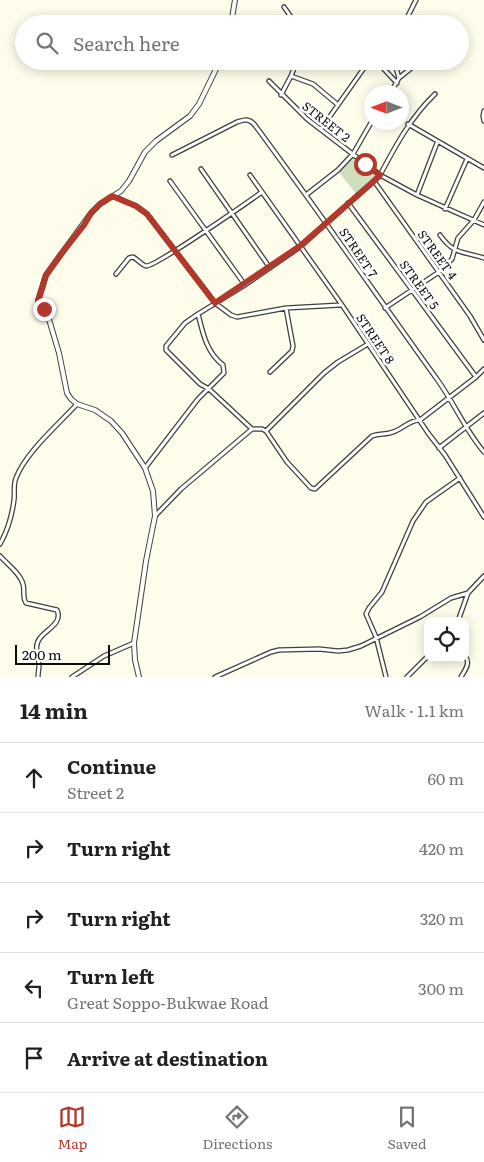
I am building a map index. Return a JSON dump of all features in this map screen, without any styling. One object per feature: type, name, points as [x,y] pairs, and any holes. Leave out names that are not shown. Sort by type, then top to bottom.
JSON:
[{"type":"street","points":[[232,15],[235,0]]},
{"type":"street","points":[[408,15],[416,0]]},
{"type":"street","points":[[284,7],[290,15]]},
{"type":"street","points":[[139,677],[134,643],[146,561],[155,516],[154,491],[145,468],[122,433],[111,421],[95,410],[77,404],[67,393],[48,316],[38,301],[46,275],[91,213],[100,204],[121,191],[129,181],[145,152],[156,141],[190,116],[199,104],[216,70]]},
{"type":"street","points":[[282,95],[293,70]]},
{"type":"street","points":[[321,129],[363,70]]},
{"type":"street","points":[[385,70],[397,83],[399,78],[409,70]]},
{"type":"street","points":[[398,70],[399,78]]},
{"type":"street","points":[[291,76],[313,84],[337,104]]},
{"type":"street","name":"STREET 2","points":[[269,81],[306,119],[380,175],[417,195],[484,226]]},
{"type":"street","points":[[409,123],[435,94]]},
{"type":"street","points":[[484,111],[484,121]]},
{"type":"street","name":"STREET 7","points":[[172,155],[237,122],[250,120],[327,223],[450,398],[484,452]]},
{"type":"street","points":[[409,125],[437,143],[484,168]]},
{"type":"street","points":[[306,195],[338,170],[352,154],[367,130]]},
{"type":"street","points":[[252,429],[209,389],[200,384],[166,350],[166,346],[185,323],[245,285],[300,246],[374,181],[380,175],[405,130]]},
{"type":"street","points":[[417,195],[437,143]]},
{"type":"street","points":[[446,209],[467,159]]},
{"type":"street","points":[[201,169],[270,268]]},
{"type":"street","name":"STREET 8","points":[[250,175],[342,305],[484,515]]},
{"type":"street","points":[[170,181],[245,285]]},
{"type":"street","name":"STREET 4","points":[[374,181],[470,316],[484,340]]},
{"type":"street","points":[[116,274],[130,258],[133,257],[146,266],[176,250],[262,192]]},
{"type":"street","points":[[112,196],[136,206],[147,214],[215,303],[230,315],[237,317],[286,308],[342,305]]},
{"type":"street","points":[[385,308],[438,272],[452,259],[458,238],[474,220],[484,202]]},
{"type":"street","name":"STREET 5","points":[[348,203],[476,377]]},
{"type":"street","points":[[440,235],[449,247],[455,251],[484,258]]},
{"type":"street","points":[[270,372],[292,351],[293,346],[286,308]]},
{"type":"street","points":[[145,468],[198,399],[224,373],[222,365],[214,358],[207,347],[198,314]]},
{"type":"street","points":[[266,431],[324,373],[368,344]]},
{"type":"street","points":[[155,516],[181,490],[252,429],[257,428],[266,431],[287,462],[311,488],[315,489],[372,436],[394,432],[415,420],[420,420],[484,369]]},
{"type":"street","points":[[0,544],[10,523],[16,478],[32,453],[77,404]]},
{"type":"street","points":[[439,448],[484,414]]},
{"type":"street","points":[[386,677],[376,637],[366,614],[382,592],[413,521],[426,502],[460,478]]},
{"type":"street","points":[[0,556],[24,585],[24,600],[26,603],[57,610],[59,613],[58,621],[40,638],[37,644],[36,649],[40,663],[38,677]]},
{"type":"street","points":[[459,617],[468,593],[484,576]]},
{"type":"street","points":[[215,677],[278,650],[319,648],[338,651],[361,646],[420,617],[451,598],[468,593]]},
{"type":"street","points":[[72,677],[104,656],[134,643]]},
{"type":"street","points":[[407,677],[424,660]]},
{"type":"street","points":[[461,677],[468,662]]},
{"type":"green space","points":[[355,156],[378,177],[357,195],[338,171]]},
{"type":"route","points":[[44,309],[38,304],[38,301],[46,275],[91,213],[112,196],[136,206],[155,222],[215,303],[245,285],[300,246],[380,175],[365,164]]}]
